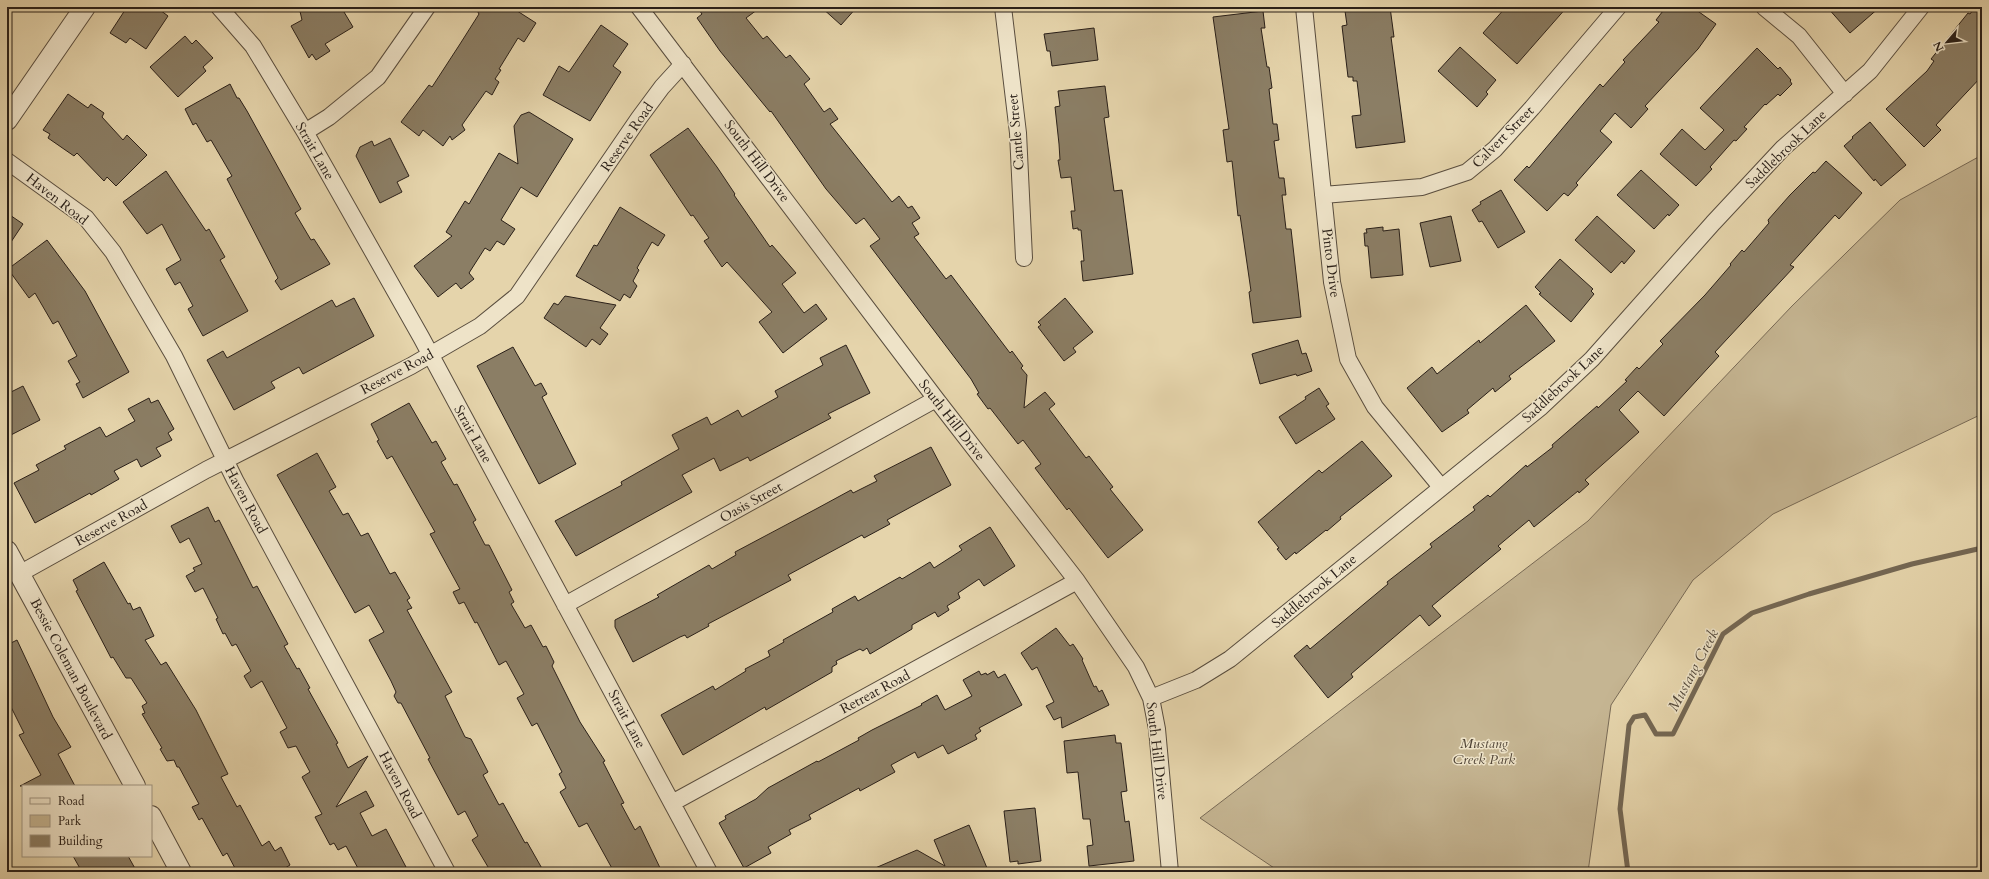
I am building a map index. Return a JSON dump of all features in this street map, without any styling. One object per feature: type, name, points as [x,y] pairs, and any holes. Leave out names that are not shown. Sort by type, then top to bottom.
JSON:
[{"type":"street","points":[[7,120],[85,7]]},
{"type":"street","name":"Strait Lane","points":[[219,7],[253,46],[305,132],[430,355],[709,872]]},
{"type":"street","points":[[305,132],[329,117],[378,77],[427,7]]},
{"type":"street","name":"South Hill Drive","points":[[640,7],[936,399],[1077,581],[1136,667],[1151,698],[1157,729],[1170,872]]},
{"type":"street","name":"Cantle Street","points":[[1003,7],[1018,133],[1024,258]]},
{"type":"street","name":"Pinto Drive","points":[[1304,7],[1332,282],[1348,359],[1375,407],[1441,487]]},
{"type":"street","name":"Calvert Street","points":[[1323,195],[1422,187],[1467,172],[1495,149],[1618,7]]},
{"type":"street","points":[[1764,7],[1800,36],[1845,94]]},
{"type":"street","name":"Saddlebrook Lane","points":[[1151,698],[1196,680],[1230,659],[1541,406],[1592,358],[1713,222],[1783,148],[1870,72],[1921,7]]},
{"type":"street","name":"Reserve Road","points":[[19,574],[225,461],[430,355],[480,326],[517,296],[639,118],[662,87],[683,64]]},
{"type":"street","name":"Haven Road","points":[[7,161],[86,218],[113,252],[174,356],[225,461],[447,872]]},
{"type":"street","name":"Oasis Street","points":[[566,605],[936,399]]},
{"type":"street","name":"Bessie Coleman Boulevard","points":[[7,551],[133,785]]},
{"type":"street","name":"Retreat Road","points":[[672,803],[1077,581]]},
{"type":"street","points":[[152,818],[181,872]]},
{"type":"green space","name":"Mustang Creek Park","points":[[1982,155],[1982,414],[1773,514],[1693,580],[1611,705],[1588,872],[1280,872],[1200,818],[1588,521],[1792,306],[1900,200]]},
{"type":"building","points":[[127,7],[156,7],[168,16],[146,49],[130,38],[126,43],[110,33]]},
{"type":"building","points":[[299,7],[341,7],[353,27],[325,44],[330,51],[316,60],[312,54],[309,58],[291,26],[302,20]]},
{"type":"building","points":[[475,7],[511,7],[536,23],[524,42],[518,38],[499,69],[501,70],[495,79],[499,82],[492,95],[486,91],[462,125],[465,130],[452,140],[450,136],[443,146],[423,130],[419,136],[401,122],[429,85],[432,87],[460,44],[479,14]]},
{"type":"building","points":[[697,7],[761,7],[746,18],[763,39],[767,36],[786,58],[790,55],[810,79],[804,84],[824,112],[830,108],[838,119],[830,124],[892,202],[899,196],[908,208],[912,206],[920,218],[912,223],[919,234],[914,237],[946,279],[951,275],[1010,353],[1012,351],[1023,366],[1021,368],[1027,375],[1024,408],[1045,392],[1055,404],[1049,409],[1086,458],[1089,456],[1113,487],[1110,489],[1143,530],[1108,558],[1069,508],[1067,510],[1035,468],[1041,464],[1023,440],[1018,444],[990,408],[988,409],[977,394],[979,393],[971,379],[870,246],[880,239],[864,218],[856,224],[826,189],[771,111],[770,112],[720,51],[697,18],[702,14]]},
{"type":"building","points":[[821,7],[857,7],[841,25]]},
{"type":"building","points":[[1390,7],[1394,37],[1391,37],[1405,142],[1356,148],[1352,116],[1361,115],[1357,81],[1353,81],[1353,77],[1348,77],[1342,26],[1347,25],[1345,11]]},
{"type":"building","points":[[1506,7],[1567,7],[1517,64],[1483,33]]},
{"type":"building","points":[[1666,7],[1692,7],[1716,24],[1698,49],[1645,106],[1648,109],[1631,128],[1615,113],[1600,131],[1612,142],[1576,183],[1578,185],[1568,196],[1564,193],[1547,211],[1514,180],[1527,166],[1529,168],[1600,84],[1603,87],[1625,62],[1623,60],[1659,22],[1656,20]]},
{"type":"building","points":[[1827,7],[1880,7],[1850,33]]},
{"type":"building","points":[[1975,7],[1982,7],[1982,76],[1936,125],[1941,130],[1924,147],[1886,109],[1927,71],[1934,61],[1931,59],[1968,13],[1970,14]]},
{"type":"building","points":[[1263,11],[1265,28],[1261,28],[1272,88],[1269,89],[1273,124],[1277,124],[1279,140],[1274,141],[1279,178],[1284,178],[1286,195],[1282,195],[1286,229],[1291,229],[1301,317],[1253,323],[1249,292],[1251,291],[1240,215],[1238,216],[1232,161],[1227,162],[1223,130],[1229,129],[1213,17]]},
{"type":"building","points":[[601,25],[628,44],[613,66],[621,72],[590,121],[543,95],[559,66],[569,72]]},
{"type":"building","points":[[1094,28],[1098,60],[1052,66],[1050,51],[1047,51],[1044,34]]},
{"type":"building","points":[[185,36],[192,44],[196,40],[213,58],[203,67],[206,71],[178,97],[150,67]]},
{"type":"building","points":[[1460,47],[1496,80],[1486,92],[1488,94],[1477,107],[1438,71]]},
{"type":"building","points":[[1757,48],[1778,69],[1780,67],[1791,80],[1790,81],[1792,84],[1780,96],[1778,94],[1766,105],[1765,104],[1744,127],[1747,129],[1736,141],[1734,140],[1710,167],[1712,169],[1696,186],[1660,154],[1682,129],[1705,150],[1724,130],[1700,108]]},
{"type":"building","points":[[230,84],[237,98],[239,98],[247,111],[301,209],[295,213],[311,240],[314,239],[330,264],[281,290],[275,281],[278,278],[227,179],[232,176],[211,140],[207,142],[196,123],[193,125],[185,109]]},
{"type":"building","points":[[1105,86],[1109,117],[1104,118],[1114,191],[1122,190],[1133,274],[1083,281],[1081,261],[1084,261],[1081,230],[1078,230],[1078,228],[1073,229],[1071,211],[1075,211],[1071,177],[1061,178],[1058,160],[1060,160],[1055,107],[1060,106],[1058,91]]},
{"type":"building","points":[[68,94],[88,108],[91,104],[104,113],[102,117],[123,140],[127,135],[147,155],[116,186],[107,177],[104,181],[77,153],[74,156],[48,138],[50,134],[43,130]]},
{"type":"building","points":[[529,112],[573,139],[537,197],[521,187],[501,220],[515,229],[504,245],[497,241],[490,251],[485,248],[469,273],[474,279],[461,289],[456,283],[438,297],[414,266],[452,236],[446,232],[465,201],[469,204],[499,153],[518,164],[514,126],[521,115]]},
{"type":"building","points":[[1870,122],[1906,165],[1881,186],[1875,179],[1874,181],[1844,146]]},
{"type":"building","points":[[688,128],[717,167],[735,194],[734,195],[770,247],[772,245],[796,273],[782,284],[804,313],[816,304],[827,319],[783,353],[759,322],[772,312],[727,262],[722,267],[704,241],[709,238],[693,215],[691,216],[650,155]]},
{"type":"building","points":[[390,138],[409,176],[397,182],[402,192],[380,203],[356,156],[360,147],[372,141],[374,146]]},
{"type":"building","points":[[1826,161],[1862,193],[1839,219],[1835,215],[1790,265],[1794,267],[1715,352],[1719,356],[1664,416],[1638,391],[1619,410],[1639,432],[1585,480],[1589,484],[1579,493],[1578,491],[1534,527],[1529,520],[1498,546],[1501,549],[1432,606],[1441,616],[1429,626],[1420,615],[1351,674],[1353,677],[1328,698],[1294,656],[1307,645],[1310,649],[1388,584],[1387,582],[1432,547],[1430,544],[1475,510],[1473,507],[1488,495],[1490,497],[1526,465],[1527,467],[1553,447],[1552,445],[1597,406],[1598,408],[1627,381],[1625,380],[1637,367],[1639,369],[1663,344],[1660,341],[1705,295],[1742,250],[1744,252],[1769,223],[1768,220],[1790,195]]},
{"type":"building","points":[[1641,170],[1679,205],[1654,229],[1617,195]]},
{"type":"building","points":[[166,171],[206,231],[209,229],[225,257],[220,260],[248,311],[203,336],[188,309],[193,306],[180,282],[175,285],[166,269],[181,260],[162,224],[147,234],[123,202]]},
{"type":"building","points":[[1501,190],[1525,232],[1498,248],[1482,221],[1479,222],[1472,210],[1481,204],[1480,202]]},
{"type":"building","points":[[620,207],[665,235],[658,246],[652,242],[637,268],[639,270],[633,281],[637,286],[630,298],[624,294],[620,301],[576,276],[594,245],[597,246]]},
{"type":"building","points":[[7,213],[23,224],[7,248]]},
{"type":"building","points":[[1451,216],[1461,261],[1430,267],[1420,223]]},
{"type":"building","points":[[1597,216],[1635,251],[1624,264],[1622,261],[1611,273],[1575,240]]},
{"type":"building","points":[[1383,227],[1383,231],[1399,229],[1403,275],[1371,278],[1368,246],[1365,246],[1364,233],[1367,233],[1366,229]]},
{"type":"building","points":[[47,240],[85,291],[129,372],[83,398],[76,384],[80,382],[68,361],[77,356],[58,321],[53,324],[35,293],[29,298],[8,269]]},
{"type":"building","points":[[1560,259],[1593,289],[1591,291],[1594,294],[1571,322],[1539,294],[1541,293],[1535,287]]},
{"type":"building","points":[[565,296],[616,305],[600,328],[608,334],[600,345],[592,339],[586,347],[544,318],[554,303],[558,305]]},
{"type":"building","points":[[354,298],[374,336],[303,374],[299,367],[271,382],[275,388],[234,410],[207,360],[223,351],[227,358],[332,300],[336,307]]},
{"type":"building","points":[[1065,298],[1093,332],[1073,348],[1076,352],[1064,361],[1038,327],[1041,325],[1038,322]]},
{"type":"building","points":[[1526,305],[1555,341],[1509,376],[1511,379],[1495,392],[1493,388],[1467,410],[1469,413],[1442,432],[1407,388],[1432,367],[1437,374],[1479,340],[1480,343]]},
{"type":"building","points":[[1298,340],[1302,354],[1306,353],[1312,371],[1297,376],[1296,374],[1260,384],[1252,354]]},
{"type":"building","points":[[846,345],[870,393],[828,414],[831,418],[750,461],[748,457],[720,471],[714,458],[682,475],[692,492],[576,556],[555,521],[622,485],[621,482],[679,449],[672,435],[707,417],[711,425],[738,410],[742,417],[778,397],[775,391],[823,365],[820,358]]},
{"type":"building","points":[[513,347],[535,386],[541,383],[547,394],[542,397],[576,464],[539,484],[477,366]]},
{"type":"building","points":[[23,386],[40,420],[7,437],[7,394]]},
{"type":"building","points":[[1319,388],[1329,404],[1326,406],[1335,419],[1296,444],[1279,417],[1306,399],[1305,397]]},
{"type":"building","points":[[149,398],[151,403],[158,400],[174,429],[168,433],[172,440],[156,448],[161,456],[141,467],[137,459],[114,471],[119,479],[35,523],[14,483],[39,470],[36,465],[66,449],[64,446],[100,427],[106,437],[135,421],[128,409]]},
{"type":"building","points":[[409,403],[432,443],[436,441],[446,459],[441,462],[454,485],[457,484],[476,520],[473,522],[485,545],[489,545],[512,590],[509,592],[514,602],[511,604],[525,628],[531,625],[543,647],[546,646],[554,662],[552,666],[580,722],[605,761],[603,762],[624,803],[621,804],[635,830],[640,826],[662,872],[614,872],[587,823],[579,827],[560,792],[566,788],[559,774],[562,772],[537,723],[532,726],[517,698],[524,694],[506,661],[499,665],[477,622],[475,623],[464,602],[459,604],[453,592],[460,589],[430,534],[435,532],[392,456],[387,459],[377,441],[379,440],[371,424]]},
{"type":"building","points":[[1362,441],[1392,476],[1340,517],[1341,519],[1327,531],[1326,530],[1286,560],[1277,549],[1279,548],[1258,522],[1319,470],[1322,473]]},
{"type":"building","points":[[931,447],[951,485],[887,520],[890,524],[864,538],[862,535],[788,575],[791,580],[708,624],[709,626],[687,638],[685,635],[680,637],[633,662],[615,627],[615,620],[659,597],[657,595],[709,565],[712,569],[736,555],[735,552],[851,490],[853,493],[877,481],[874,476]]},
{"type":"building","points":[[317,453],[336,487],[329,491],[343,515],[348,513],[361,536],[368,533],[390,574],[395,572],[410,598],[407,600],[412,608],[407,610],[452,692],[445,696],[465,737],[471,739],[488,772],[483,775],[499,805],[503,803],[525,843],[527,842],[544,872],[491,872],[472,840],[478,836],[465,811],[458,815],[428,759],[430,758],[401,703],[398,703],[394,696],[396,692],[369,640],[384,632],[369,605],[355,613],[277,475]]},
{"type":"building","points":[[208,507],[215,522],[219,520],[253,588],[257,586],[288,644],[284,646],[310,688],[308,689],[338,743],[336,744],[348,768],[368,756],[336,807],[366,791],[374,806],[360,813],[372,836],[386,829],[406,867],[396,872],[360,872],[346,846],[338,850],[334,843],[330,845],[315,817],[322,814],[302,777],[310,772],[296,746],[288,748],[280,732],[287,728],[262,681],[251,688],[244,676],[251,671],[236,644],[232,646],[225,633],[223,634],[216,619],[218,618],[203,588],[195,592],[186,576],[195,571],[193,568],[202,564],[189,538],[180,543],[171,526]]},
{"type":"building","points":[[990,527],[1015,566],[984,586],[979,579],[958,593],[960,598],[947,606],[949,610],[938,617],[935,612],[912,625],[912,629],[870,654],[867,648],[863,651],[860,649],[836,661],[837,664],[832,667],[832,672],[766,710],[765,707],[683,755],[661,715],[713,686],[715,690],[746,671],[745,669],[770,656],[768,651],[784,642],[783,640],[833,612],[832,609],[855,596],[858,601],[900,577],[902,579],[930,562],[934,568],[962,550],[959,546]]},
{"type":"building","points":[[104,562],[128,604],[130,603],[133,610],[140,607],[154,636],[145,640],[161,665],[166,662],[196,710],[228,774],[221,777],[237,807],[240,805],[262,846],[269,841],[275,851],[281,847],[290,865],[279,872],[237,872],[227,853],[223,856],[202,818],[199,820],[192,807],[199,804],[174,760],[167,761],[160,749],[162,748],[142,714],[145,713],[142,706],[147,703],[131,678],[126,678],[113,657],[111,658],[76,591],[78,590],[73,580]]},
{"type":"building","points":[[1056,628],[1070,646],[1073,644],[1083,659],[1082,660],[1094,687],[1096,686],[1099,692],[1102,690],[1109,705],[1062,728],[1061,717],[1054,720],[1046,706],[1054,702],[1037,667],[1032,670],[1021,653]]},
{"type":"building","points":[[17,640],[53,717],[71,747],[58,754],[74,785],[20,786],[41,775],[19,735],[24,733],[7,699],[7,645]]},
{"type":"building","points":[[979,671],[981,675],[986,673],[987,675],[994,671],[998,678],[1005,674],[1022,705],[979,728],[981,731],[975,735],[977,739],[948,754],[943,745],[918,758],[915,752],[891,765],[895,772],[860,791],[859,788],[809,815],[811,819],[789,830],[791,834],[768,847],[771,853],[744,868],[719,823],[726,819],[725,816],[756,799],[768,788],[859,740],[858,738],[922,705],[921,704],[937,695],[945,710],[972,696],[963,680]]},
{"type":"building","points":[[1115,735],[1116,743],[1121,743],[1127,791],[1121,792],[1125,822],[1129,821],[1134,861],[1089,866],[1087,846],[1093,845],[1090,819],[1083,819],[1078,772],[1067,773],[1064,741]]},
{"type":"building","points":[[1035,808],[1041,861],[1018,864],[1018,861],[1010,862],[1004,811]]},
{"type":"building","points":[[969,825],[987,868],[977,872],[866,872],[917,850],[945,866],[934,840]]},
{"type":"building","points":[[74,857],[129,857],[137,872],[82,872]]},
{"type":"waterway","name":"Mustang Creek","points":[[1628,872],[1620,809],[1629,725],[1634,717],[1645,715],[1656,734],[1673,734],[1723,634],[1752,613],[1809,594],[1912,564],[1982,548]]}]
